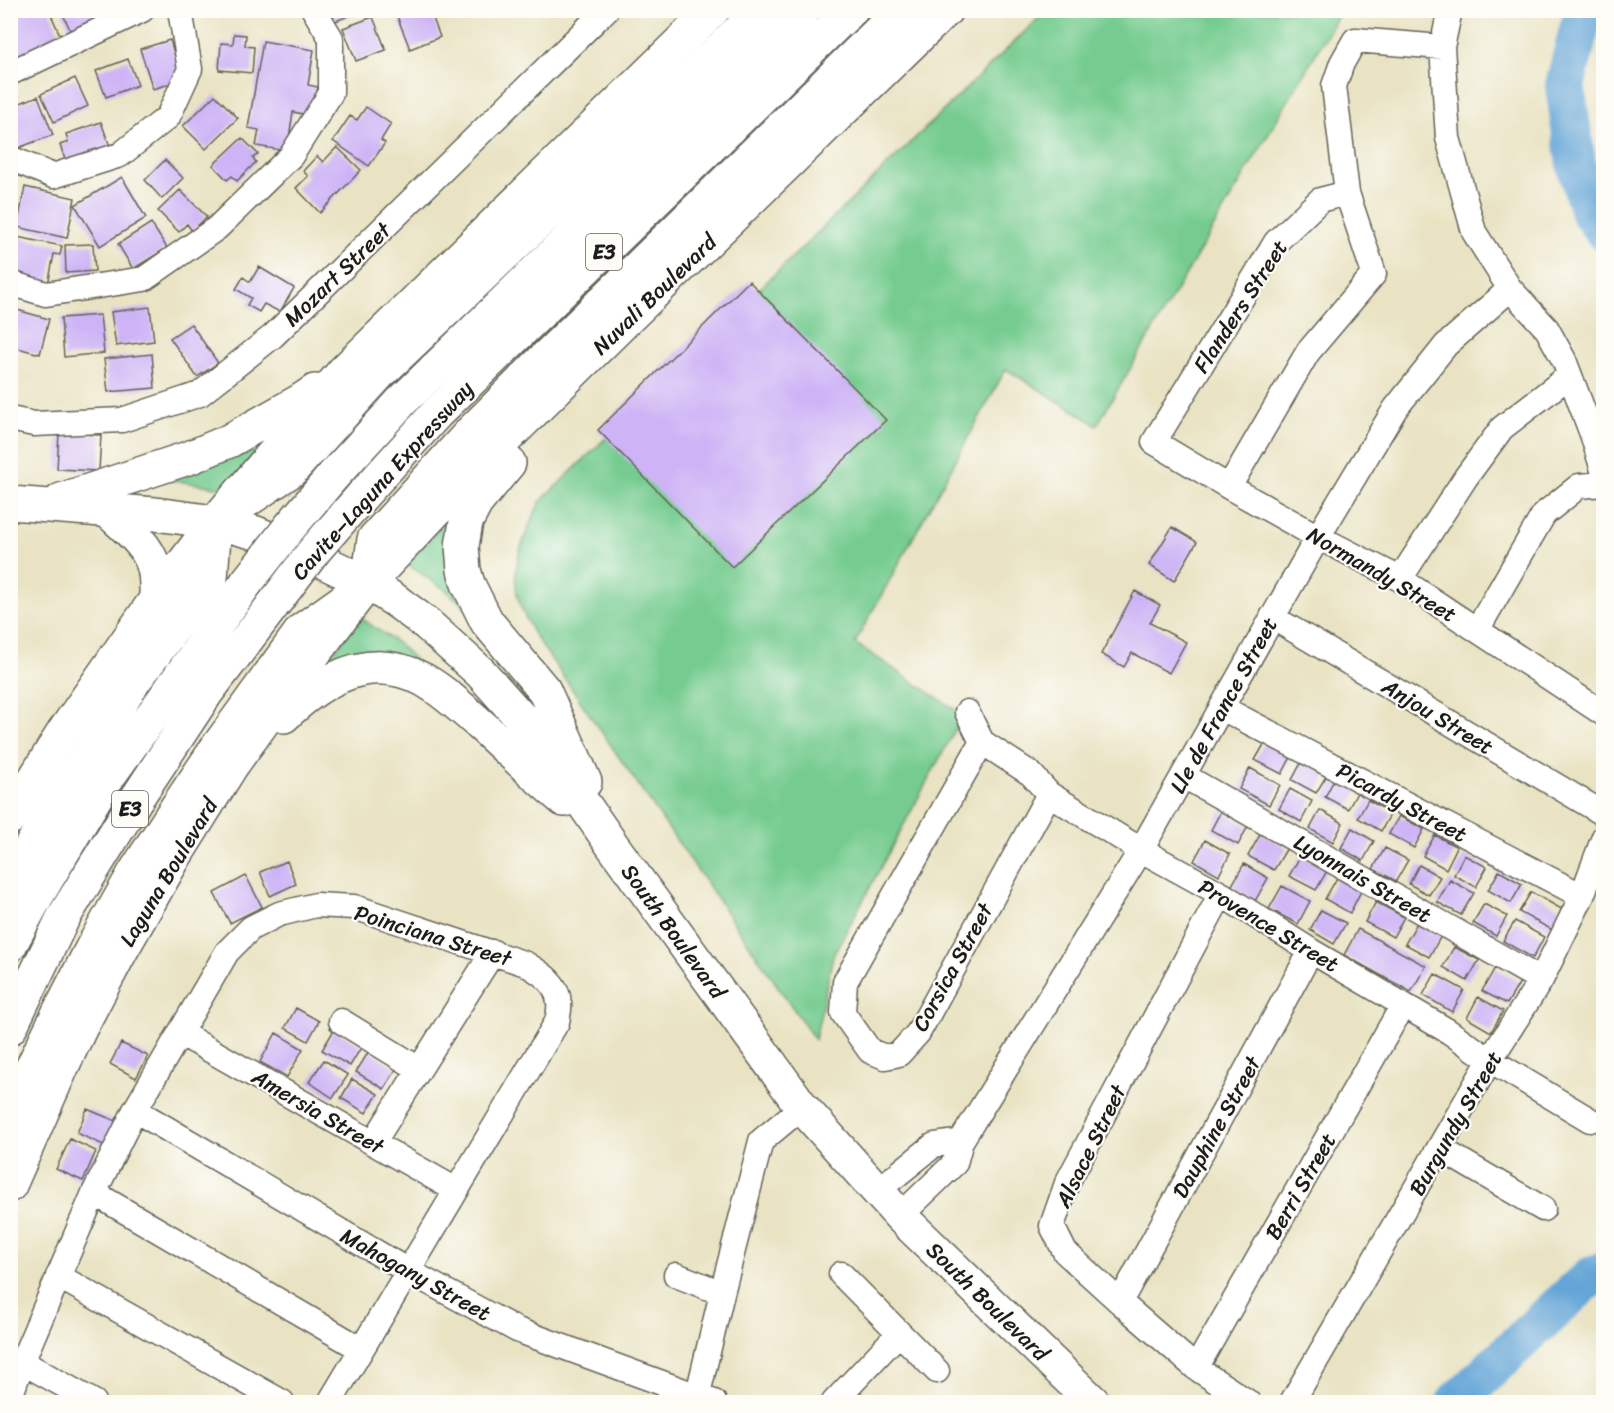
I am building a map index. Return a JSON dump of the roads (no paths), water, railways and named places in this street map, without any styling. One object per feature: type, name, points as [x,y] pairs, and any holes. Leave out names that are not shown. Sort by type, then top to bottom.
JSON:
[{"type":"main road","points":[[10,818],[63,733],[156,599],[215,522],[344,371],[713,10]]},
{"type":"main road","points":[[215,522],[292,470],[380,374],[761,10]]},
{"type":"main road","name":"Cavite–Laguna Expressway","points":[[10,945],[104,783],[247,582],[333,476],[402,402],[804,10]]},
{"type":"main road","name":"Cavite–Laguna Expressway","points":[[10,1028],[63,918],[135,801],[207,692],[314,551],[437,413],[850,10]]},
{"type":"main road","points":[[10,1113],[92,948],[135,872],[229,731],[302,630],[368,583],[374,539],[470,433],[902,10]]},
{"type":"main road","name":"Nuvali Boulevard","points":[[368,583],[477,467],[946,10]]},
{"type":"main road","points":[[610,842],[544,690],[488,622],[477,603],[464,570],[462,546],[466,522],[476,503],[513,460],[568,404],[625,321]]},
{"type":"main road","points":[[45,505],[191,457],[229,441],[300,401],[344,371]]},
{"type":"main road","name":"South Boulevard","points":[[10,503],[155,514],[215,522],[256,533],[368,583],[427,624],[465,657],[496,688],[522,719],[806,1112],[900,1216],[1093,1402]]},
{"type":"main road","points":[[108,510],[138,540],[149,556],[156,578],[156,599]]},
{"type":"main road","points":[[10,882],[135,680],[211,578],[215,522]]},
{"type":"main road","name":"Laguna Boulevard","points":[[10,1185],[62,1067],[100,989],[169,868],[232,765],[368,583]]},
{"type":"main road","points":[[232,765],[296,704],[321,685],[346,673],[361,669],[392,669],[409,673],[439,690],[610,842]]},
{"type":"street","points":[[10,73],[142,10]]},
{"type":"street","points":[[10,158],[53,176],[120,155],[168,117],[190,69],[180,10]]},
{"type":"street","points":[[10,283],[46,294],[144,279],[217,228],[291,156],[331,93],[330,38],[314,10]]},
{"type":"street","name":"Mozart Street","points":[[10,419],[34,424],[122,420],[200,394],[273,336],[606,10]]},
{"type":"street","points":[[1450,10],[1442,47],[1448,138],[1474,232],[1510,289],[1547,329],[1564,360],[1604,473]]},
{"type":"street","points":[[1229,487],[1308,352],[1374,274],[1347,193],[1334,86],[1342,63],[1355,40],[1442,47]]},
{"type":"street","name":"Flanders Street","points":[[1154,442],[1276,242],[1320,200],[1347,193]]},
{"type":"street","name":"Lle de France Street","points":[[900,1216],[955,1163],[961,1141],[1141,850],[1318,537],[1395,410],[1446,345],[1510,289]]},
{"type":"street","points":[[1400,579],[1466,477],[1502,428],[1569,376]]},
{"type":"street","name":"Normandy Street","points":[[1154,442],[1318,537],[1400,579],[1604,714]]},
{"type":"street","points":[[1477,630],[1544,514],[1579,486],[1604,484]]},
{"type":"street","name":"Anjou Street","points":[[1272,617],[1604,814]]},
{"type":"street","name":"Picardy Street","points":[[1222,708],[1582,896]]},
{"type":"street","name":"Provence Street","points":[[967,712],[982,741],[1031,774],[1049,794],[1141,850],[1221,894],[1590,1120]]},
{"type":"street","name":"Corsica Street","points":[[982,741],[845,982],[843,1013],[870,1051],[885,1057],[899,1054],[918,1033],[1049,794]]},
{"type":"street","name":"Lyonnais Street","points":[[1184,776],[1541,980]]},
{"type":"street","name":"Burgundy Street","points":[[1292,1402],[1490,1060],[1541,980],[1582,896],[1604,837]]},
{"type":"street","name":"Alsace Street","points":[[1221,894],[1068,1183],[1052,1226],[1065,1252],[1120,1302],[1196,1368],[1248,1402]]},
{"type":"street","name":"Poinciana Street","points":[[10,1398],[22,1362],[94,1193],[135,1110],[227,952],[251,928],[279,914],[316,905],[354,907],[526,964],[542,974],[554,986],[560,1003],[557,1022],[330,1402]]},
{"type":"street","name":"Dauphine Street","points":[[1120,1302],[1311,951]]},
{"type":"street","points":[[373,1143],[493,952]]},
{"type":"street","name":"Berri Street","points":[[1196,1368],[1403,1005]]},
{"type":"street","points":[[341,1021],[419,1069]]},
{"type":"street","name":"Amersia Street","points":[[180,1033],[456,1190]]},
{"type":"street","name":"Mahogany Street","points":[[135,1110],[408,1271],[517,1330],[703,1400]]},
{"type":"street","points":[[703,1400],[722,1293],[756,1160],[806,1112]]},
{"type":"street","points":[[876,1191],[934,1145],[961,1141]]},
{"type":"street","points":[[1439,1148],[1543,1209]]},
{"type":"street","points":[[94,1193],[361,1349]]},
{"type":"street","points":[[841,1274],[937,1371]]},
{"type":"street","points":[[676,1275],[722,1293]]},
{"type":"street","points":[[58,1276],[282,1402]]},
{"type":"street","points":[[834,1402],[899,1333]]},
{"type":"street","points":[[22,1362],[94,1402]]},
{"type":"waterway","points":[[1584,10],[1565,85],[1576,164],[1590,212],[1604,231]]},
{"type":"waterway","points":[[1456,1402],[1590,1277],[1604,1271]]}]
